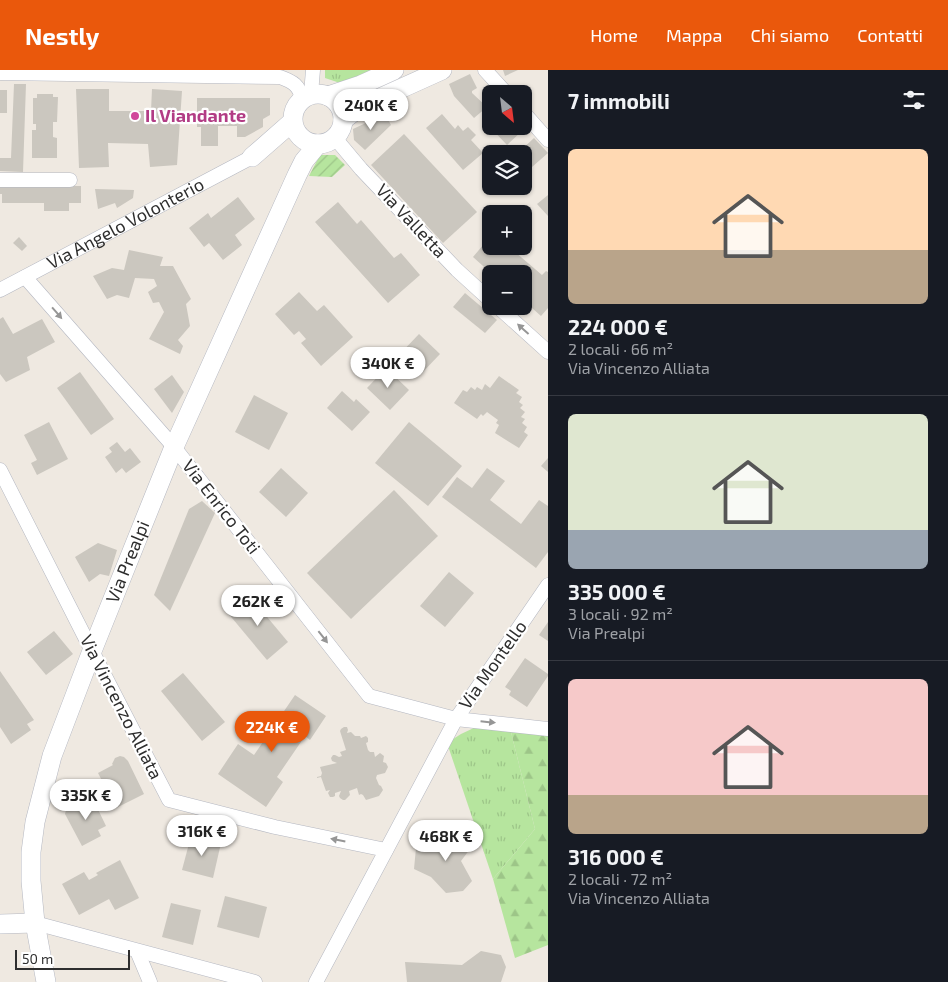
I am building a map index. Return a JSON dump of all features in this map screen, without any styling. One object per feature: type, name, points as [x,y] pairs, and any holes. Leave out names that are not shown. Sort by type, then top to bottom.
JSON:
[{"type":"street","points":[[313,70],[314,96]]},
{"type":"street","points":[[0,73],[280,77],[314,96],[335,100],[342,112],[343,120],[340,130],[309,136],[294,109],[297,104],[314,96],[361,85],[394,70]]},
{"type":"street","points":[[343,120],[360,107],[442,70]]},
{"type":"street","points":[[485,70],[499,85]]},
{"type":"street","points":[[532,122],[548,140]]},
{"type":"street","name":"Via Angelo Volonterio","points":[[0,290],[252,157],[309,136]]},
{"type":"street","name":"Via Prealpi","points":[[46,982],[31,880],[31,852],[35,822],[52,756],[174,447],[304,161],[309,136]]},
{"type":"street","name":"Via Valletta","points":[[309,136],[361,168],[444,257],[482,293]]},
{"type":"street","points":[[0,180],[70,180]]},
{"type":"street","name":"Via Enrico Toti","points":[[25,277],[174,447],[369,696],[456,719],[548,729]]},
{"type":"street","points":[[507,315],[548,352]]},
{"type":"street","name":"Via Vincenzo Alliata","points":[[0,470],[169,800],[275,828],[386,850]]},
{"type":"street","name":"Via Montello","points":[[316,982],[456,719],[548,585]]},
{"type":"street","points":[[0,924],[36,923],[255,982]]},
{"type":"street","points":[[137,951],[150,982]]},
{"type":"green space","points":[[325,70],[386,70],[346,85],[325,78]]},
{"type":"green space","points":[[320,155],[335,155],[345,165],[332,177],[309,176]]},
{"type":"green space","points":[[478,726],[510,728],[535,829],[493,879],[447,743]]},
{"type":"green space","points":[[510,728],[548,734],[548,945],[515,958],[493,879],[535,829]]},
{"type":"building","points":[[503,70],[518,70],[505,76]]},
{"type":"building","points":[[470,74],[477,88],[472,93],[482,102],[482,111],[474,118],[454,96],[449,84]]},
{"type":"building","points":[[14,84],[26,84],[23,172],[0,171],[0,158],[11,158]]},
{"type":"building","points":[[76,89],[109,89],[109,111],[151,111],[152,89],[182,91],[177,165],[150,167],[148,144],[108,143],[109,167],[79,168]]},
{"type":"building","points":[[0,90],[7,90],[7,113],[0,113]]},
{"type":"building","points":[[37,94],[53,94],[53,97],[58,97],[57,122],[53,122],[53,137],[57,138],[57,158],[32,158],[32,130],[36,130],[36,124],[33,124],[33,98],[37,98]]},
{"type":"building","points":[[197,98],[270,98],[270,115],[263,119],[263,127],[245,137],[237,137],[237,126],[218,126],[218,146],[201,146],[201,127],[197,127]]},
{"type":"building","points":[[385,114],[391,125],[365,150],[354,140],[353,129]]},
{"type":"building","points":[[442,114],[455,129],[458,125],[463,131],[468,127],[476,135],[471,140],[482,154],[463,170],[426,128]]},
{"type":"building","points":[[404,134],[477,212],[443,243],[371,165]]},
{"type":"building","points":[[497,135],[518,135],[507,145]]},
{"type":"building","points":[[534,138],[548,153],[532,167],[532,145],[527,145]]},
{"type":"building","points":[[0,186],[81,186],[81,203],[69,203],[69,211],[44,211],[44,203],[2,203]]},
{"type":"building","points":[[95,189],[134,190],[133,198],[117,208],[115,203],[98,209]]},
{"type":"building","points":[[548,195],[548,216],[537,204]]},
{"type":"building","points":[[238,197],[255,219],[235,235],[242,245],[223,260],[209,243],[204,247],[189,228],[208,213],[211,218]]},
{"type":"building","points":[[338,202],[357,224],[361,220],[394,258],[401,253],[420,275],[388,303],[315,222]]},
{"type":"building","points":[[19,237],[27,246],[22,251],[13,243]]},
{"type":"building","points":[[482,246],[482,255],[519,255],[530,265],[482,265],[473,257]]},
{"type":"building","points":[[129,250],[163,257],[160,266],[173,266],[191,299],[186,304],[190,326],[178,340],[183,346],[180,354],[149,339],[164,312],[159,302],[153,303],[148,292],[157,286],[154,279],[135,278],[129,298],[117,295],[107,299],[93,276],[112,268],[124,270]]},
{"type":"building","points":[[532,266],[542,275],[546,271],[548,272],[548,308],[541,316],[532,308]]},
{"type":"building","points":[[299,292],[317,311],[324,305],[353,337],[321,366],[301,343],[306,339],[299,331],[294,335],[275,314]]},
{"type":"building","points":[[465,293],[482,307],[482,315],[491,315],[497,320],[485,333],[453,307]]},
{"type":"building","points":[[3,317],[13,334],[42,319],[55,342],[27,357],[30,370],[6,382],[0,374],[0,319]]},
{"type":"building","points":[[419,334],[440,354],[420,375],[399,355]]},
{"type":"building","points":[[386,368],[409,390],[390,410],[367,388]]},
{"type":"building","points":[[80,372],[114,419],[91,435],[57,388]]},
{"type":"building","points":[[172,375],[184,392],[172,413],[154,389]]},
{"type":"building","points":[[499,376],[519,390],[516,393],[522,397],[519,402],[523,405],[520,408],[525,412],[521,417],[525,419],[522,423],[527,427],[524,432],[528,435],[519,448],[495,433],[499,425],[496,423],[498,420],[487,412],[483,416],[481,414],[477,419],[454,403],[463,390],[467,392],[471,387],[475,390],[477,387],[482,390],[485,384],[490,388]]},
{"type":"building","points":[[342,391],[354,402],[356,399],[370,412],[352,431],[327,408]]},
{"type":"building","points":[[254,395],[288,413],[269,450],[235,432]]},
{"type":"building","points":[[49,422],[68,459],[37,475],[31,463],[37,460],[24,435]]},
{"type":"building","points":[[409,422],[462,466],[428,506],[375,463]]},
{"type":"building","points":[[117,442],[125,452],[130,448],[141,462],[126,473],[122,468],[116,473],[105,457],[112,452],[109,448]]},
{"type":"building","points":[[548,458],[548,472],[541,466]]},
{"type":"building","points":[[281,468],[308,493],[286,517],[259,492]]},
{"type":"building","points":[[487,468],[505,481],[490,500],[521,524],[539,500],[548,506],[548,552],[536,568],[442,497],[457,477],[472,488]]},
{"type":"building","points":[[394,490],[438,536],[351,619],[307,573]]},
{"type":"building","points":[[202,501],[215,513],[170,611],[154,595],[189,509]]},
{"type":"building","points":[[98,543],[117,550],[109,576],[100,574],[89,582],[75,557]]},
{"type":"building","points":[[449,572],[474,593],[445,627],[420,606]]},
{"type":"building","points":[[248,594],[288,642],[267,660],[227,612]]},
{"type":"building","points":[[548,622],[548,641],[539,635]]},
{"type":"building","points":[[54,631],[73,654],[46,675],[27,652]]},
{"type":"building","points":[[525,658],[548,674],[527,707],[509,695],[511,691],[505,687]]},
{"type":"building","points":[[0,671],[34,720],[27,724],[31,730],[11,744],[0,727]]},
{"type":"building","points":[[183,673],[225,722],[202,741],[161,691]]},
{"type":"building","points":[[295,695],[326,716],[310,740],[305,736],[277,777],[283,782],[266,807],[218,774],[238,744],[254,755]]},
{"type":"building","points":[[347,727],[347,733],[351,732],[361,738],[366,736],[368,738],[366,743],[368,750],[374,752],[375,757],[380,753],[384,756],[383,762],[388,767],[385,773],[377,775],[376,778],[383,790],[379,796],[366,800],[363,795],[359,795],[357,788],[349,791],[350,795],[345,800],[339,796],[341,791],[335,793],[335,796],[330,797],[328,793],[330,790],[326,791],[321,777],[317,778],[322,773],[320,767],[337,763],[332,761],[333,755],[342,756],[340,752],[346,750],[340,731]]},
{"type":"building","points":[[120,756],[128,761],[144,794],[116,808],[98,773],[113,765],[115,758]]},
{"type":"building","points":[[93,799],[106,826],[98,830],[101,836],[82,846],[65,814],[66,810],[72,805],[79,806]]},
{"type":"building","points":[[453,830],[465,833],[473,845],[461,861],[472,881],[463,891],[446,893],[431,877],[414,869],[416,848],[438,844]]},
{"type":"building","points":[[191,836],[221,843],[213,878],[182,870]]},
{"type":"building","points":[[120,860],[139,898],[115,910],[109,899],[79,915],[62,884],[84,872],[89,880],[98,875],[96,873]]},
{"type":"building","points":[[225,896],[267,907],[259,938],[217,927]]},
{"type":"building","points":[[171,903],[201,910],[193,945],[162,937]]},
{"type":"building","points":[[481,951],[501,955],[506,967],[501,982],[407,982],[405,962],[462,965]]},
{"type":"place","name":"Il Viandante","points":[[135,116]]}]
